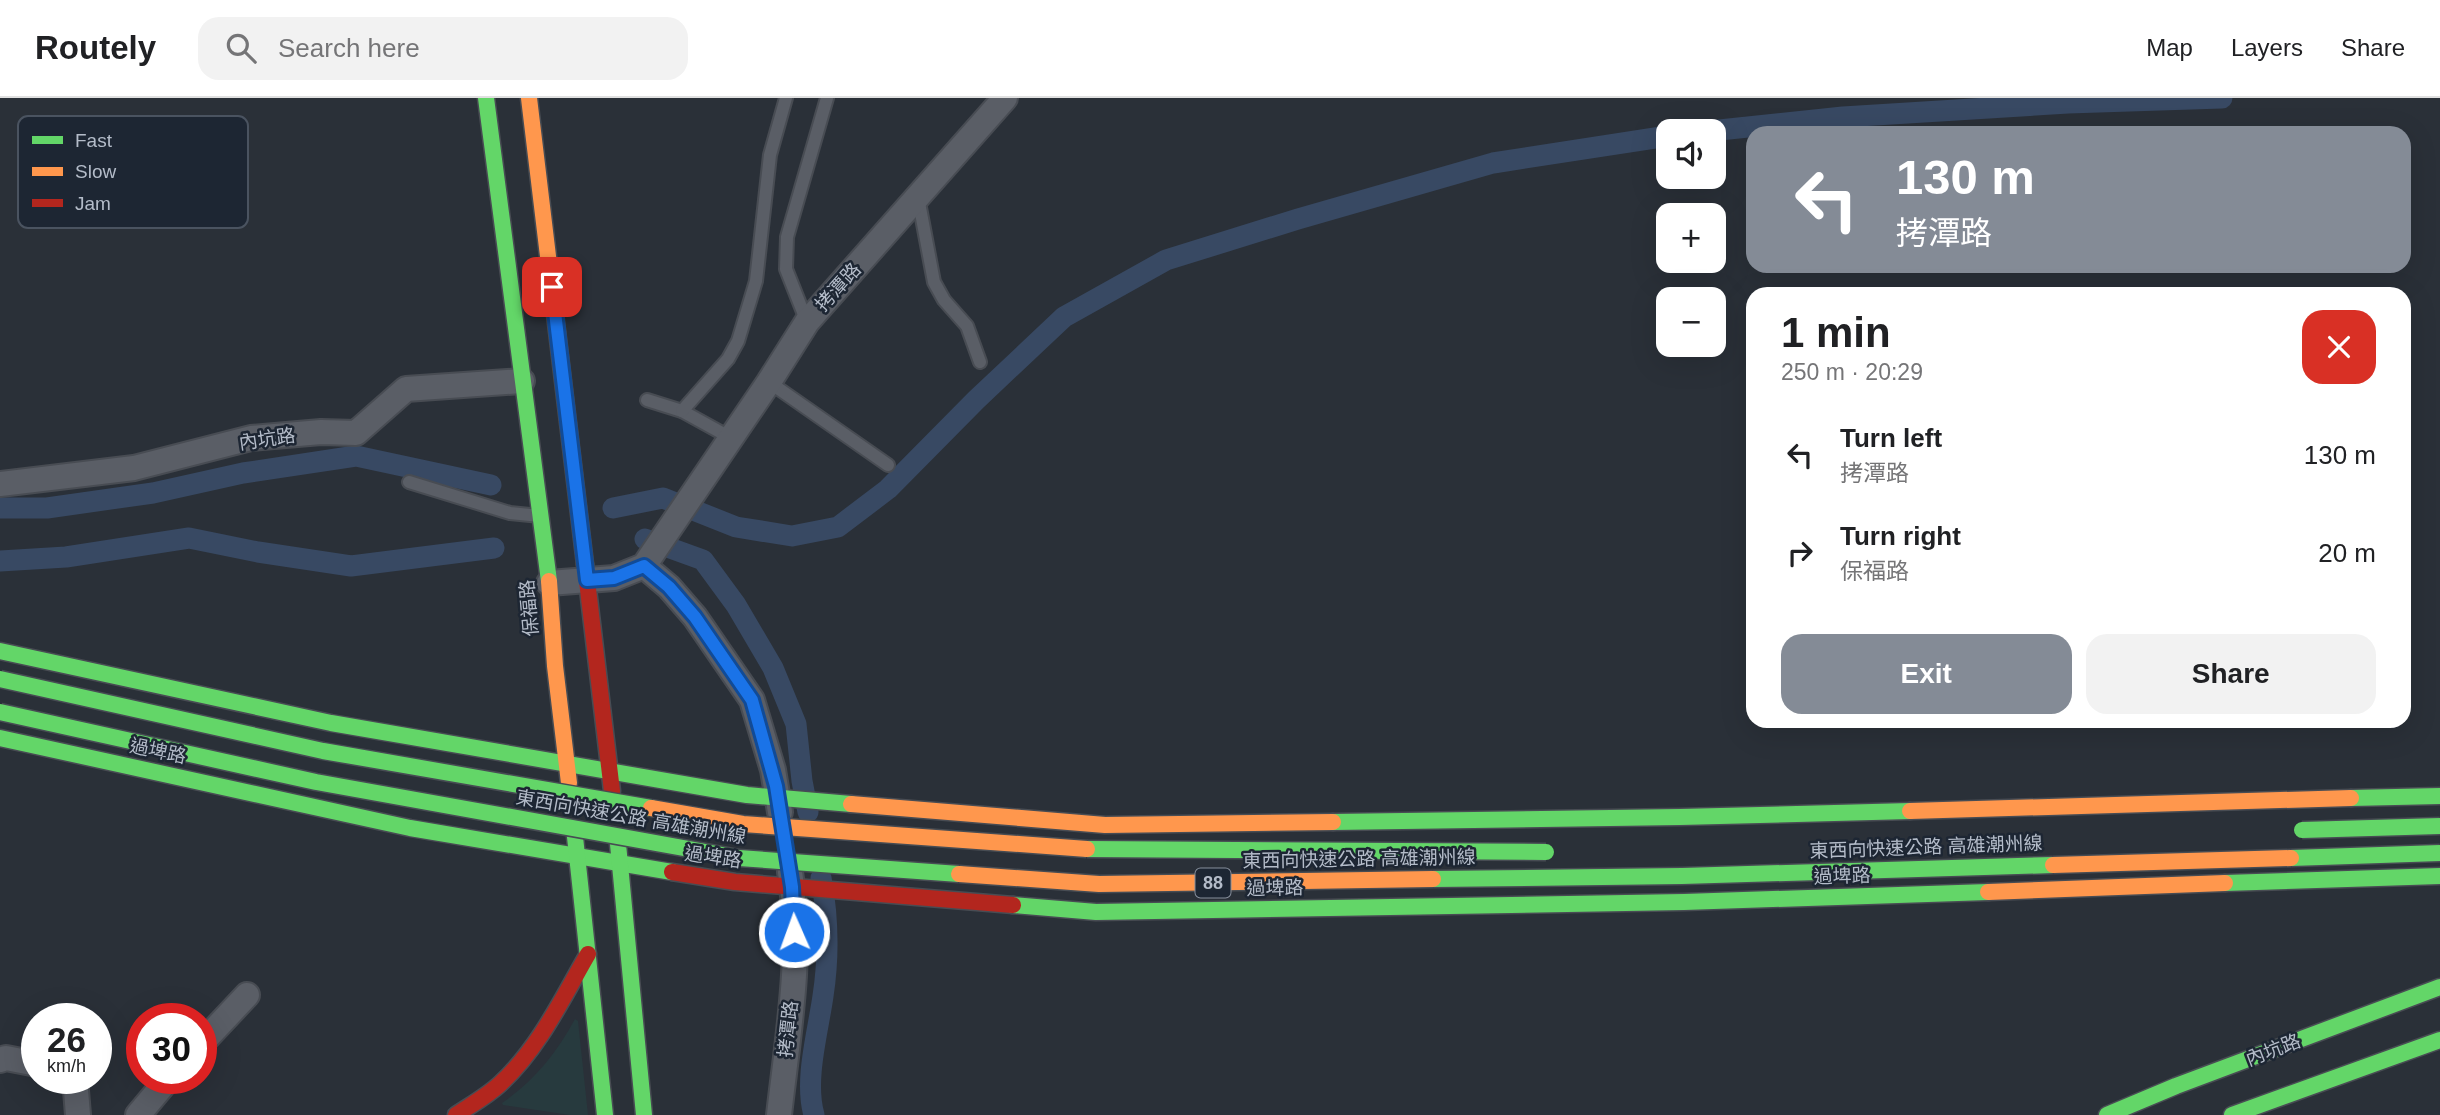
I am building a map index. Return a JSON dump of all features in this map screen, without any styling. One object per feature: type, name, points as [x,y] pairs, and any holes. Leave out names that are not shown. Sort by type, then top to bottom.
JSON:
[{"type":"main road","name":"保福路","points":[[486,98],[549,583],[605,1115]]},
{"type":"main road","points":[[529,98],[610,772],[644,1115]]},
{"type":"main road","points":[[0,651],[331,723],[747,795],[1105,825],[1680,817],[2440,796]]},
{"type":"main road","name":"東西向快速公路 高雄潮州線","points":[[0,679],[323,751],[743,824],[1103,850],[1560,852]]},
{"type":"main road","name":"東西向快速公路 高雄潮州線","points":[[0,712],[316,782],[739,858],[1099,884],[1682,876],[2440,853]]},
{"type":"main road","name":"過埤路","points":[[0,738],[410,828],[578,858],[735,882],[1096,912],[1684,902],[2440,876]]},
{"type":"main road","points":[[2288,831],[2440,826]]},
{"type":"main road","points":[[456,1115],[507,1078],[538,1041],[588,954]]},
{"type":"main road","name":"內坑路","points":[[2107,1115],[2176,1086],[2440,988]]},
{"type":"main road","points":[[2232,1115],[2440,1040]]},
{"type":"street","name":"拷潭路","points":[[779,1115],[792,1006],[794,932],[799,888],[783,798],[752,700],[695,617],[648,561],[807,322],[1005,98]]},
{"type":"street","name":"內坑路","points":[[0,484],[134,468],[251,438],[321,432],[356,433],[406,389],[522,381]]},
{"type":"street","points":[[549,583],[614,578],[648,561]]},
{"type":"street","points":[[217,1027],[247,995]]},
{"type":"street","points":[[0,1060],[6,1058],[21,1061]]},
{"type":"street","points":[[76,1094],[78,1115]]},
{"type":"street","points":[[138,1115],[156,1094]]},
{"type":"lane","points":[[682,411],[728,359],[738,341],[756,281],[770,155],[786,98]]},
{"type":"lane","points":[[807,322],[786,269],[787,237],[827,98]]},
{"type":"lane","points":[[918,197],[934,282],[944,300],[967,326],[980,362]]},
{"type":"lane","points":[[769,382],[888,465]]},
{"type":"lane","points":[[647,400],[682,411],[731,438]]},
{"type":"lane","points":[[409,482],[510,513],[540,516]]},
{"type":"green space","points":[[575,1019],[578,1021],[588,1115],[570,1115],[503,1105],[502,1103],[524,1086],[543,1066]]},
{"type":"waterway","points":[[1758,126],[1843,117],[2068,103],[2222,98]]},
{"type":"waterway","points":[[1726,129],[1746,127]]},
{"type":"waterway","points":[[613,508],[663,498],[736,527],[792,536],[838,527],[888,489],[976,400],[1064,317],[1166,260],[1493,163],[1656,138]]},
{"type":"waterway","points":[[0,508],[47,508],[153,493],[243,473],[356,456],[491,485]]},
{"type":"waterway","points":[[0,561],[66,557],[189,538],[351,566],[494,548]]},
{"type":"waterway","points":[[645,539],[703,560],[736,605],[773,668],[796,724],[808,812]]},
{"type":"waterway","points":[[814,1115],[811,1071],[827,952],[821,878]]},
{"type":"traffic: fast","points":[[486,98],[549,581]]},
{"type":"traffic: fast","points":[[0,651],[331,723],[747,795],[851,804]]},
{"type":"traffic: fast","points":[[0,679],[323,751],[651,808]]},
{"type":"traffic: fast","points":[[0,712],[316,782],[739,858],[959,874]]},
{"type":"traffic: fast","points":[[0,738],[410,828],[672,872]]},
{"type":"traffic: fast","points":[[2351,798],[2440,796]]},
{"type":"traffic: fast","points":[[1333,822],[1910,811]]},
{"type":"traffic: fast","points":[[2302,830],[2440,826]]},
{"type":"traffic: fast","points":[[575,837],[605,1115]]},
{"type":"traffic: fast","points":[[618,844],[644,1115]]},
{"type":"traffic: fast","points":[[1087,849],[1546,852]]},
{"type":"traffic: fast","points":[[2291,858],[2440,853]]},
{"type":"traffic: fast","points":[[1433,879],[1682,876],[2053,865]]},
{"type":"traffic: fast","points":[[2225,883],[2440,876]]},
{"type":"traffic: fast","points":[[1013,905],[1096,912],[1684,902],[1988,892]]},
{"type":"traffic: fast","points":[[2107,1115],[2176,1086],[2440,987]]},
{"type":"traffic: fast","points":[[2232,1115],[2440,1040]]},
{"type":"traffic: slow","points":[[529,98],[585,564]]},
{"type":"traffic: slow","points":[[549,581],[555,666],[569,783]]},
{"type":"traffic: slow","points":[[1910,811],[2351,798]]},
{"type":"traffic: slow","points":[[851,804],[1105,825],[1333,822]]},
{"type":"traffic: slow","points":[[651,808],[743,824],[1087,849]]},
{"type":"traffic: slow","points":[[2053,865],[2291,858]]},
{"type":"traffic: slow","points":[[959,874],[1099,884],[1433,879]]},
{"type":"traffic: slow","points":[[1988,892],[2225,883]]},
{"type":"traffic: jam","points":[[585,564],[612,791]]},
{"type":"traffic: jam","points":[[672,872],[735,882],[1013,905]]},
{"type":"traffic: jam","points":[[456,1115],[495,1088],[527,1055],[588,954]]},
{"type":"route","points":[[552,287],[587,580],[614,578],[644,566],[669,587],[695,617],[752,700],[776,786],[792,887],[794,932]]}]
